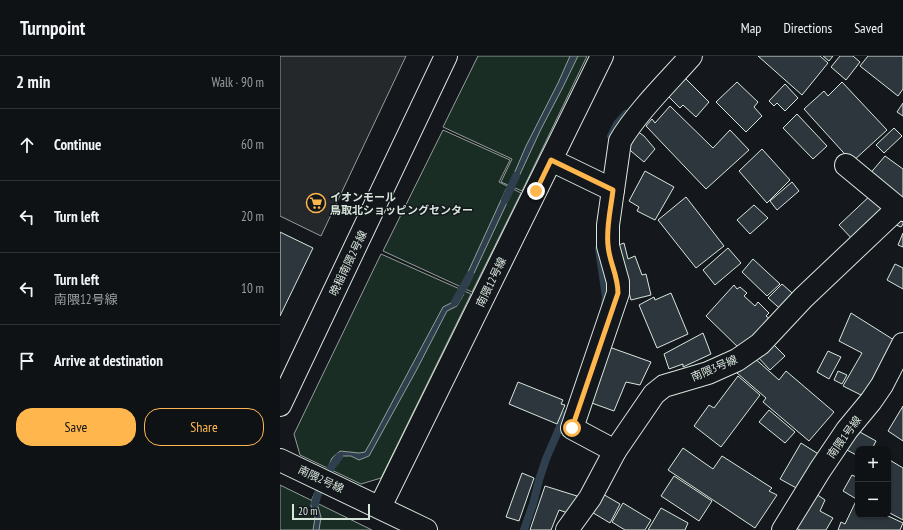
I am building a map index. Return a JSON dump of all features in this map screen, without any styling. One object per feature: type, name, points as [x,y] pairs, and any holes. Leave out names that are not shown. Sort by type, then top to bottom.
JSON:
[{"type":"street","name":"晩稲南隈2号線","points":[[280,405],[446,56]]},
{"type":"street","name":"南隈12号線","points":[[380,507],[602,56]]},
{"type":"street","points":[[615,451],[572,428],[618,293],[618,282],[608,246],[608,225],[620,141],[645,108],[691,56]]},
{"type":"street","points":[[551,160],[613,190]]},
{"type":"street","points":[[846,165],[901,209]]},
{"type":"street","name":"南隈3号線","points":[[567,530],[590,498],[615,451],[654,394],[664,386],[708,373],[737,360],[760,344],[804,298],[901,209]]},
{"type":"street","name":"南隈1号線","points":[[783,530],[847,430],[882,385],[903,344]]},
{"type":"street","name":"南隈2号線","points":[[280,460],[426,530]]},
{"type":"green space","points":[[478,56],[587,56],[522,191],[501,182],[512,159],[443,127]]},
{"type":"green space","points":[[443,130],[510,160],[499,182],[521,193],[472,292],[383,251]]},
{"type":"green space","points":[[381,254],[471,294],[381,478],[361,484],[300,455],[294,434]]},
{"type":"green space","points":[[280,485],[372,530],[280,530]]},
{"type":"shaded area","name":"イオンモール 鳥取北ショッピングセンター","points":[[280,56],[406,56],[321,236],[280,216]]},
{"type":"water","points":[[570,56],[578,56],[541,129],[515,185],[510,183],[526,146]]},
{"type":"water","points":[[506,189],[512,192],[468,286],[463,283]]},
{"type":"water","points":[[458,291],[464,294],[457,306],[447,311],[369,456],[359,460],[351,456],[343,456],[335,467],[329,465],[332,458],[340,451],[359,453],[365,452],[443,307],[453,302]]},
{"type":"water","points":[[315,492],[321,495],[317,503],[321,517],[319,530],[313,530],[315,518],[311,506]]},
{"type":"building","points":[[758,56],[820,56],[828,63],[802,95]]},
{"type":"building","points":[[823,56],[833,56],[829,61]]},
{"type":"building","points":[[840,56],[853,56],[860,62],[846,80],[831,67]]},
{"type":"building","points":[[868,56],[903,56],[903,89],[898,96],[860,66]]},
{"type":"building","points":[[683,76],[709,102],[696,117],[683,105],[680,108],[667,95]]},
{"type":"building","points":[[737,82],[758,102],[754,107],[762,116],[746,132],[716,102]]},
{"type":"building","points":[[842,82],[887,130],[852,162],[804,109],[824,91],[828,96]]},
{"type":"building","points":[[785,84],[798,98],[785,111],[777,103],[774,106],[769,101]]},
{"type":"building","points":[[903,103],[903,116],[897,112]]},
{"type":"building","points":[[670,106],[713,148],[730,130],[749,150],[706,189],[646,126],[652,119],[655,123]]},
{"type":"building","points":[[797,114],[827,146],[813,159],[783,128]]},
{"type":"building","points":[[894,128],[902,136],[884,153],[876,145]]},
{"type":"building","points":[[637,131],[644,136],[655,149],[644,162],[625,146]]},
{"type":"building","points":[[762,149],[790,180],[767,203],[739,171]]},
{"type":"building","points":[[885,156],[903,169],[903,198],[868,176]]},
{"type":"building","points":[[645,171],[674,187],[655,220],[637,211],[639,207],[629,201]]},
{"type":"building","points":[[792,182],[799,191],[777,210],[770,201]]},
{"type":"building","points":[[874,192],[889,209],[855,242],[839,225]]},
{"type":"building","points":[[686,197],[724,246],[696,268],[658,220]]},
{"type":"building","points":[[754,205],[768,218],[750,234],[737,220]]},
{"type":"building","points":[[903,218],[903,224],[901,227],[889,222]]},
{"type":"building","points":[[280,232],[313,248],[280,316]]},
{"type":"building","points":[[903,233],[903,247],[898,245]]},
{"type":"building","points":[[624,243],[628,259],[635,256],[642,275],[646,274],[651,295],[631,300],[616,246]]},
{"type":"building","points":[[728,248],[741,263],[715,285],[703,270]]},
{"type":"building","points":[[753,259],[780,284],[767,296],[742,272]]},
{"type":"building","points":[[895,264],[903,268],[903,289],[887,280]]},
{"type":"building","points":[[782,284],[799,299],[785,313],[768,298]]},
{"type":"building","points":[[734,285],[737,289],[740,287],[747,293],[744,296],[755,306],[758,302],[769,313],[766,316],[776,324],[743,352],[706,316]]},
{"type":"building","points":[[671,293],[688,334],[657,348],[639,305],[654,297],[655,300]]},
{"type":"building","points":[[851,313],[894,340],[863,396],[843,386],[862,353],[839,341]]},
{"type":"building","points":[[703,333],[711,354],[683,367],[683,364],[669,369],[664,354]]},
{"type":"building","points":[[770,341],[785,356],[770,370],[756,355]]},
{"type":"building","points":[[609,347],[651,362],[640,385],[626,382],[614,411],[589,402]]},
{"type":"building","points":[[828,351],[841,357],[829,379],[817,372]]},
{"type":"building","points":[[752,356],[779,380],[786,371],[834,412],[809,441],[763,402],[766,398],[737,373]]},
{"type":"building","points":[[838,371],[847,375],[842,384],[834,380]]},
{"type":"building","points":[[738,376],[760,395],[721,447],[694,426],[709,405],[714,408]]},
{"type":"building","points":[[518,382],[563,400],[561,404],[565,405],[557,424],[509,404]]},
{"type":"building","points":[[903,406],[903,441],[888,431]]},
{"type":"building","points":[[769,410],[795,432],[785,443],[759,422]]},
{"type":"building","points":[[858,431],[876,441],[874,446],[855,446],[855,454],[847,450]]},
{"type":"building","points":[[801,443],[820,455],[800,490],[780,479]]},
{"type":"building","points":[[683,448],[713,469],[722,456],[772,488],[769,491],[777,495],[755,528],[668,470]]},
{"type":"building","points":[[891,461],[903,468],[903,520],[891,514]]},
{"type":"building","points":[[522,473],[534,478],[519,521],[506,517]]},
{"type":"building","points":[[852,475],[855,476],[855,498],[843,491]]},
{"type":"building","points":[[674,476],[712,501],[699,521],[661,496]]},
{"type":"building","points":[[545,486],[577,496],[571,514],[559,510],[551,530],[530,530]]},
{"type":"building","points":[[601,493],[620,504],[610,523],[590,511]]},
{"type":"building","points":[[816,494],[825,500],[820,511],[833,518],[826,530],[800,530],[796,528]]},
{"type":"building","points":[[623,503],[651,520],[645,530],[625,530],[612,522]]},
{"type":"building","points":[[855,503],[855,518],[891,517],[903,523],[900,530],[838,530],[841,522],[845,524]]},
{"type":"building","points":[[661,508],[688,523],[685,530],[648,530]]},
{"type":"waterway","points":[[611,136],[617,124],[626,114]]},
{"type":"waterway","points":[[505,200],[516,176]]},
{"type":"waterway","points":[[599,249],[606,297],[605,305]]},
{"type":"waterway","points":[[455,302],[470,275]]},
{"type":"waterway","points":[[524,530],[546,459],[565,415]]},
{"type":"waterway","points":[[315,503],[324,479],[339,457]]},
{"type":"place","name":"イオンモール 鳥取北ショッピングセンター","points":[[316,203]]},
{"type":"route","points":[[536,191],[551,160],[613,190],[608,225],[608,246],[618,282],[618,293],[572,428]]}]
